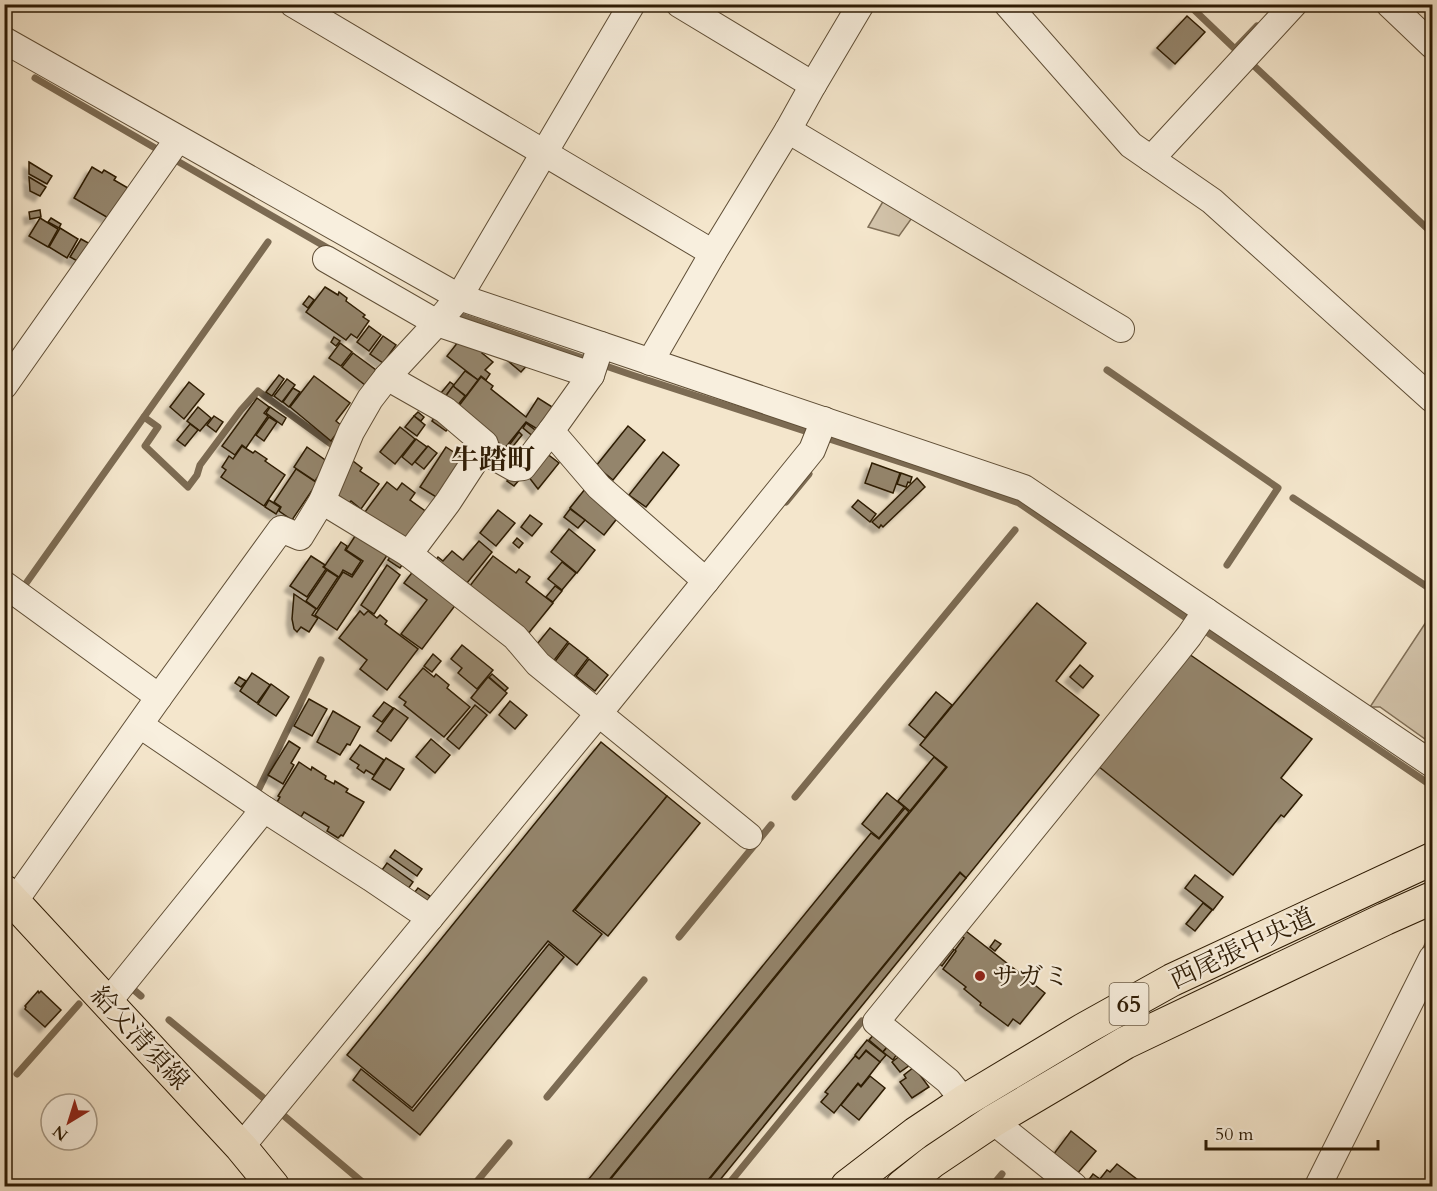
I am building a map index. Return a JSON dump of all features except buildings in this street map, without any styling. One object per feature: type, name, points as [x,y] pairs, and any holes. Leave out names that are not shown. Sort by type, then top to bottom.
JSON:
[{"type":"main road","name":"西尾張中央道","points":[[847,1186],[916,1133],[964,1101],[1084,1029],[1172,980],[1432,859]]},
{"type":"main road","name":"給父清須線","points":[[10,897],[241,1147],[266,1184]]},
{"type":"main road","name":"西尾張中央道","points":[[903,1186],[932,1162],[993,1121],[1125,1043],[1432,898]]},
{"type":"street","points":[[293,4],[713,253]]},
{"type":"street","points":[[10,897],[140,725],[281,529],[300,537],[322,501],[351,432],[370,399],[447,311],[632,4]]},
{"type":"street","points":[[679,4],[813,85]]},
{"type":"street","points":[[650,362],[861,4]]},
{"type":"street","points":[[1007,4],[1131,145],[1212,201],[1432,399]]},
{"type":"street","points":[[1151,159],[1294,4]]},
{"type":"street","points":[[1389,4],[1432,45]]},
{"type":"street","points":[[4,40],[170,150],[447,311],[595,361],[650,362],[819,433],[1024,488],[1200,620],[1432,764]]},
{"type":"street","points":[[788,130],[1121,329]]},
{"type":"street","points":[[4,387],[170,150]]},
{"type":"street","points":[[326,259],[447,311],[595,361]]},
{"type":"street","points":[[482,450],[514,468],[524,467],[552,431],[595,361]]},
{"type":"street","points":[[387,377],[445,411],[485,444],[448,502],[409,554]]},
{"type":"street","points":[[552,431],[599,487],[706,581]]},
{"type":"street","points":[[241,1147],[706,581],[819,433]]},
{"type":"street","points":[[322,501],[409,554],[515,637],[538,664],[749,836]]},
{"type":"street","points":[[4,584],[159,697]]},
{"type":"street","points":[[964,1101],[948,1081],[876,1022],[1200,620]]},
{"type":"street","points":[[140,725],[430,918]]},
{"type":"street","points":[[108,1002],[264,809]]},
{"type":"street","points":[[1318,1186],[1432,958]]},
{"type":"street","points":[[993,1121],[1074,1186]]},
{"type":"shaded area","points":[[885,198],[914,215],[899,236],[868,227]]},
{"type":"shaded area","points":[[1432,613],[1432,744],[1380,707],[1370,707]]},
{"type":"waterway","points":[[1188,4],[1235,49],[1257,26]]},
{"type":"waterway","points":[[1252,64],[1432,233]]},
{"type":"waterway","points":[[35,78],[162,152]]},
{"type":"waterway","points":[[172,158],[331,250]]},
{"type":"waterway","points":[[22,589],[268,242]]},
{"type":"waterway","points":[[452,313],[1019,503],[1192,622]]},
{"type":"waterway","points":[[1107,370],[1278,488],[1227,565]]},
{"type":"waterway","points":[[144,417],[158,427],[145,446],[188,487],[197,475],[200,465],[258,391],[335,447]]},
{"type":"waterway","points":[[786,502],[809,474]]},
{"type":"waterway","points":[[1293,498],[1432,590]]},
{"type":"waterway","points":[[795,797],[1015,530]]},
{"type":"waterway","points":[[1201,628],[1432,786]]},
{"type":"waterway","points":[[259,797],[256,795],[321,660]]},
{"type":"waterway","points":[[679,937],[771,825]]},
{"type":"waterway","points":[[1424,953],[1432,935]]},
{"type":"waterway","points":[[547,1097],[644,980]]},
{"type":"waterway","points":[[134,990],[141,996]]},
{"type":"waterway","points":[[17,1074],[79,1004]]},
{"type":"waterway","points":[[169,1020],[266,1100]]},
{"type":"waterway","points":[[727,1186],[862,1021]]},
{"type":"waterway","points":[[283,1115],[367,1186]]},
{"type":"waterway","points":[[473,1186],[509,1143]]},
{"type":"waterway","points":[[992,1186],[1002,1174]]},
{"type":"place","name":"サガミ","points":[[980,976]]},
{"type":"district","name":"牛踏町","points":[[493,460]]}]
